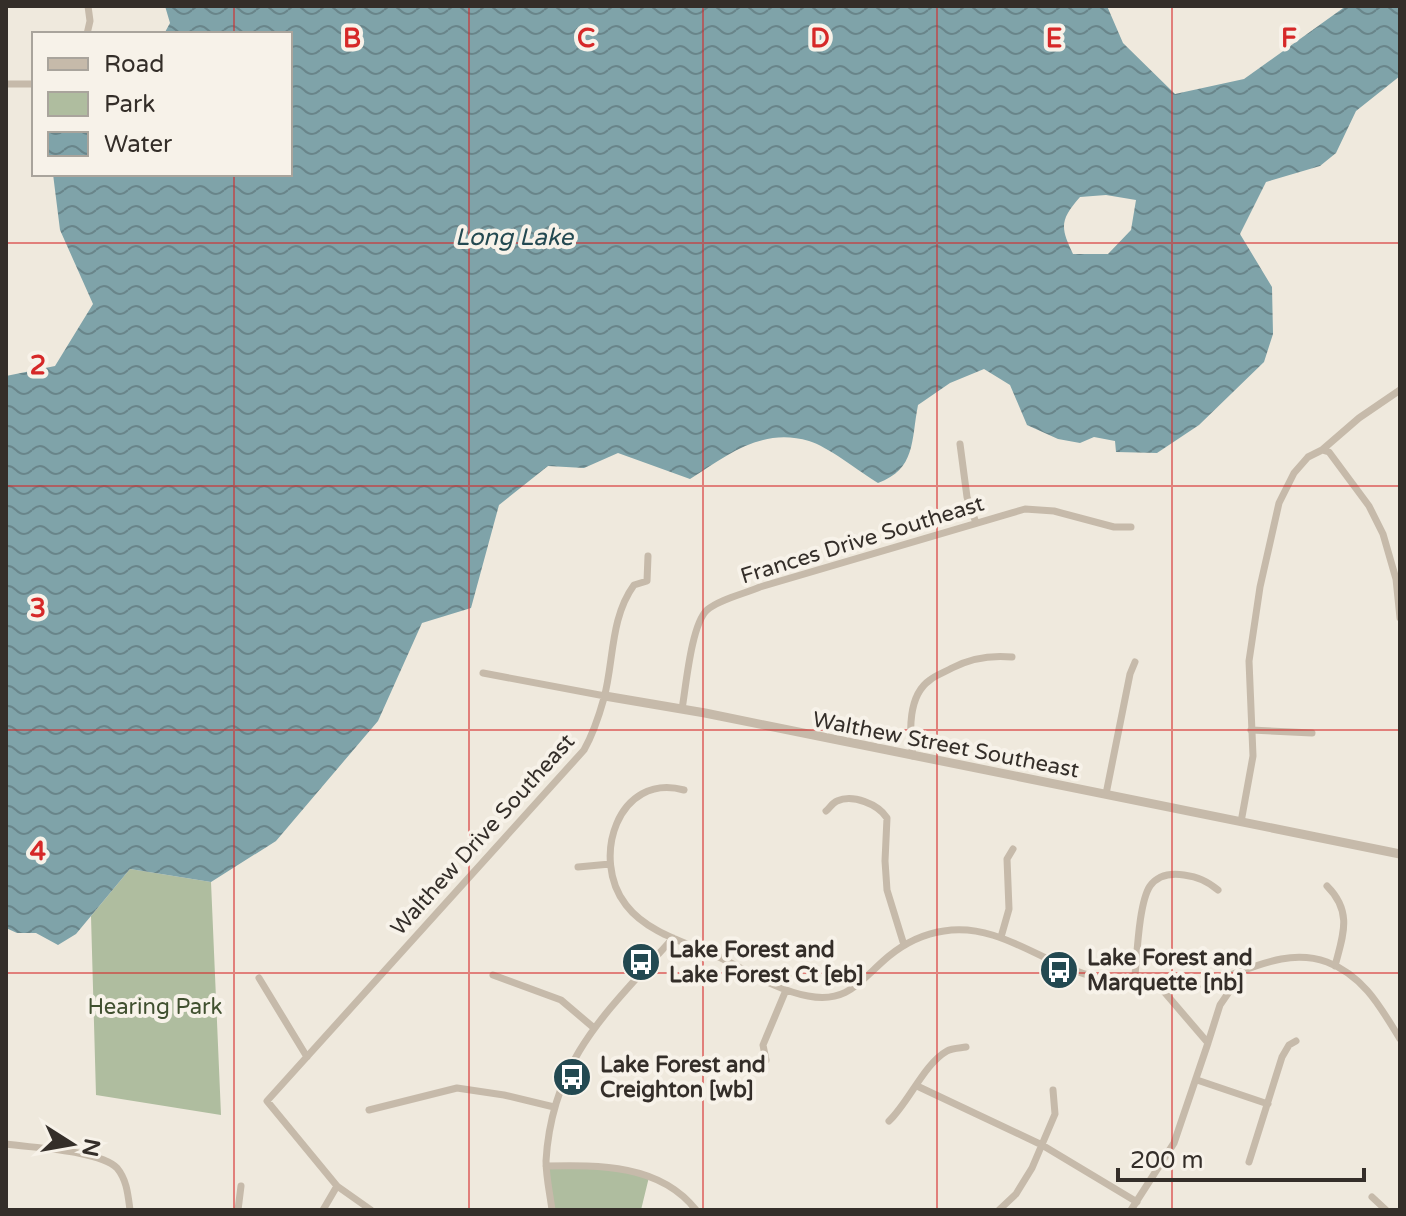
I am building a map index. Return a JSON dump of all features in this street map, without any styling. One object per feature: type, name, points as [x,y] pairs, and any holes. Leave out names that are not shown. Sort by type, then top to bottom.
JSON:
[{"type":"street","points":[[87,32],[88,6]]},
{"type":"street","points":[[6,84],[32,84]]},
{"type":"street","points":[[1241,822],[1253,756],[1249,661],[1260,587],[1279,503],[1294,473],[1314,452],[1322,450],[1359,418],[1400,390]]},
{"type":"street","points":[[960,444],[967,497],[976,523]]},
{"type":"street","points":[[1322,450],[1329,452],[1377,519],[1392,562],[1400,618]]},
{"type":"street","name":"Frances Drive Southeast","points":[[682,709],[695,641],[706,611],[760,587],[1025,509],[1054,511],[1114,527],[1131,527]]},
{"type":"street","name":"Walthew Drive Southeast","points":[[337,1186],[267,1101],[584,750],[605,696],[621,608],[634,585],[647,581],[648,556]]},
{"type":"street","points":[[913,756],[909,732],[912,715],[927,681],[960,664],[991,655],[1012,657]]},
{"type":"street","points":[[1106,794],[1135,662]]},
{"type":"street","name":"Walthew Street Southeast","points":[[483,673],[682,709],[1400,854]]},
{"type":"street","points":[[1251,730],[1312,733]]},
{"type":"street","points":[[684,790],[660,786],[647,790],[617,821],[610,864],[615,887],[638,917],[673,938],[786,990],[821,999],[835,998],[857,986],[904,945],[919,937],[958,929],[1001,937],[1079,972],[1134,985],[1195,986],[1278,958],[1314,959],[1358,979],[1400,1039]]},
{"type":"street","points":[[826,811],[838,801],[855,800],[876,806],[887,818],[887,890],[904,945]]},
{"type":"street","points":[[1001,937],[1009,909],[1007,859],[1013,849]]},
{"type":"street","points":[[578,867],[610,864]]},
{"type":"street","points":[[1134,985],[1144,906],[1151,884],[1158,878],[1178,874],[1206,880],[1218,890]]},
{"type":"street","points":[[1327,886],[1337,895],[1345,915],[1335,966]]},
{"type":"street","points":[[552,1210],[546,1166],[554,1107],[568,1069],[594,1028],[673,938]]},
{"type":"street","points":[[1131,1210],[1174,1143],[1220,1005],[1244,971]]},
{"type":"street","points":[[493,975],[561,1000],[594,1028]]},
{"type":"street","points":[[259,978],[307,1057]]},
{"type":"street","points":[[1160,987],[1208,1043]]},
{"type":"street","points":[[766,1060],[763,1045],[786,990]]},
{"type":"street","points":[[1249,1162],[1282,1057],[1289,1045],[1296,1041]]},
{"type":"street","points":[[889,1121],[942,1055],[949,1050],[966,1047]]},
{"type":"street","points":[[1197,1080],[1268,1104]]},
{"type":"street","points":[[917,1086],[1042,1145],[1137,1202]]},
{"type":"street","points":[[369,1110],[457,1088],[554,1107]]},
{"type":"street","points":[[999,1210],[1016,1194],[1032,1168],[1055,1114],[1053,1090]]},
{"type":"street","points":[[6,1144],[102,1159],[118,1170],[125,1181],[130,1210]]},
{"type":"street","points":[[546,1166],[595,1165],[633,1171],[678,1192],[696,1210]]},
{"type":"street","points":[[238,1210],[241,1186]]},
{"type":"street","points":[[323,1210],[337,1186],[371,1210]]},
{"type":"street","points":[[1372,1197],[1386,1210]]},
{"type":"green space","name":"Hearing Park","points":[[130,869],[211,882],[221,1115],[96,1095],[91,916]]},
{"type":"green space","points":[[546,1166],[633,1171],[649,1177],[641,1210],[554,1210]]},
{"type":"water","name":"Long Lake","points":[[165,6],[1107,6],[1123,43],[1175,94],[1244,79],[1346,6],[1400,6],[1400,76],[1356,111],[1336,153],[1320,166],[1266,182],[1240,234],[1272,287],[1273,334],[1264,362],[1199,425],[1157,453],[1116,452],[1115,441],[1094,437],[1080,443],[1058,439],[1027,425],[1010,385],[984,369],[950,383],[918,405],[906,462],[878,483],[825,448],[792,438],[776,438],[746,446],[690,479],[618,453],[584,468],[548,466],[499,505],[471,608],[422,623],[378,721],[276,841],[211,882],[130,869],[76,934],[58,945],[36,933],[17,933],[6,928],[6,376],[55,366],[93,304],[60,230],[53,176],[292,176],[292,32],[165,32],[170,23]],"holes":[[[1106,195],[1136,200],[1131,230],[1108,254],[1073,254],[1064,224],[1080,197]]]},
{"type":"place","name":"Lake Forest and Lake Forest Ct [eb]","points":[[641,962]]},
{"type":"place","name":"Lake Forest and Marquette [nb]","points":[[1059,970]]},
{"type":"place","name":"Lake Forest and Creighton [wb]","points":[[572,1077]]}]
